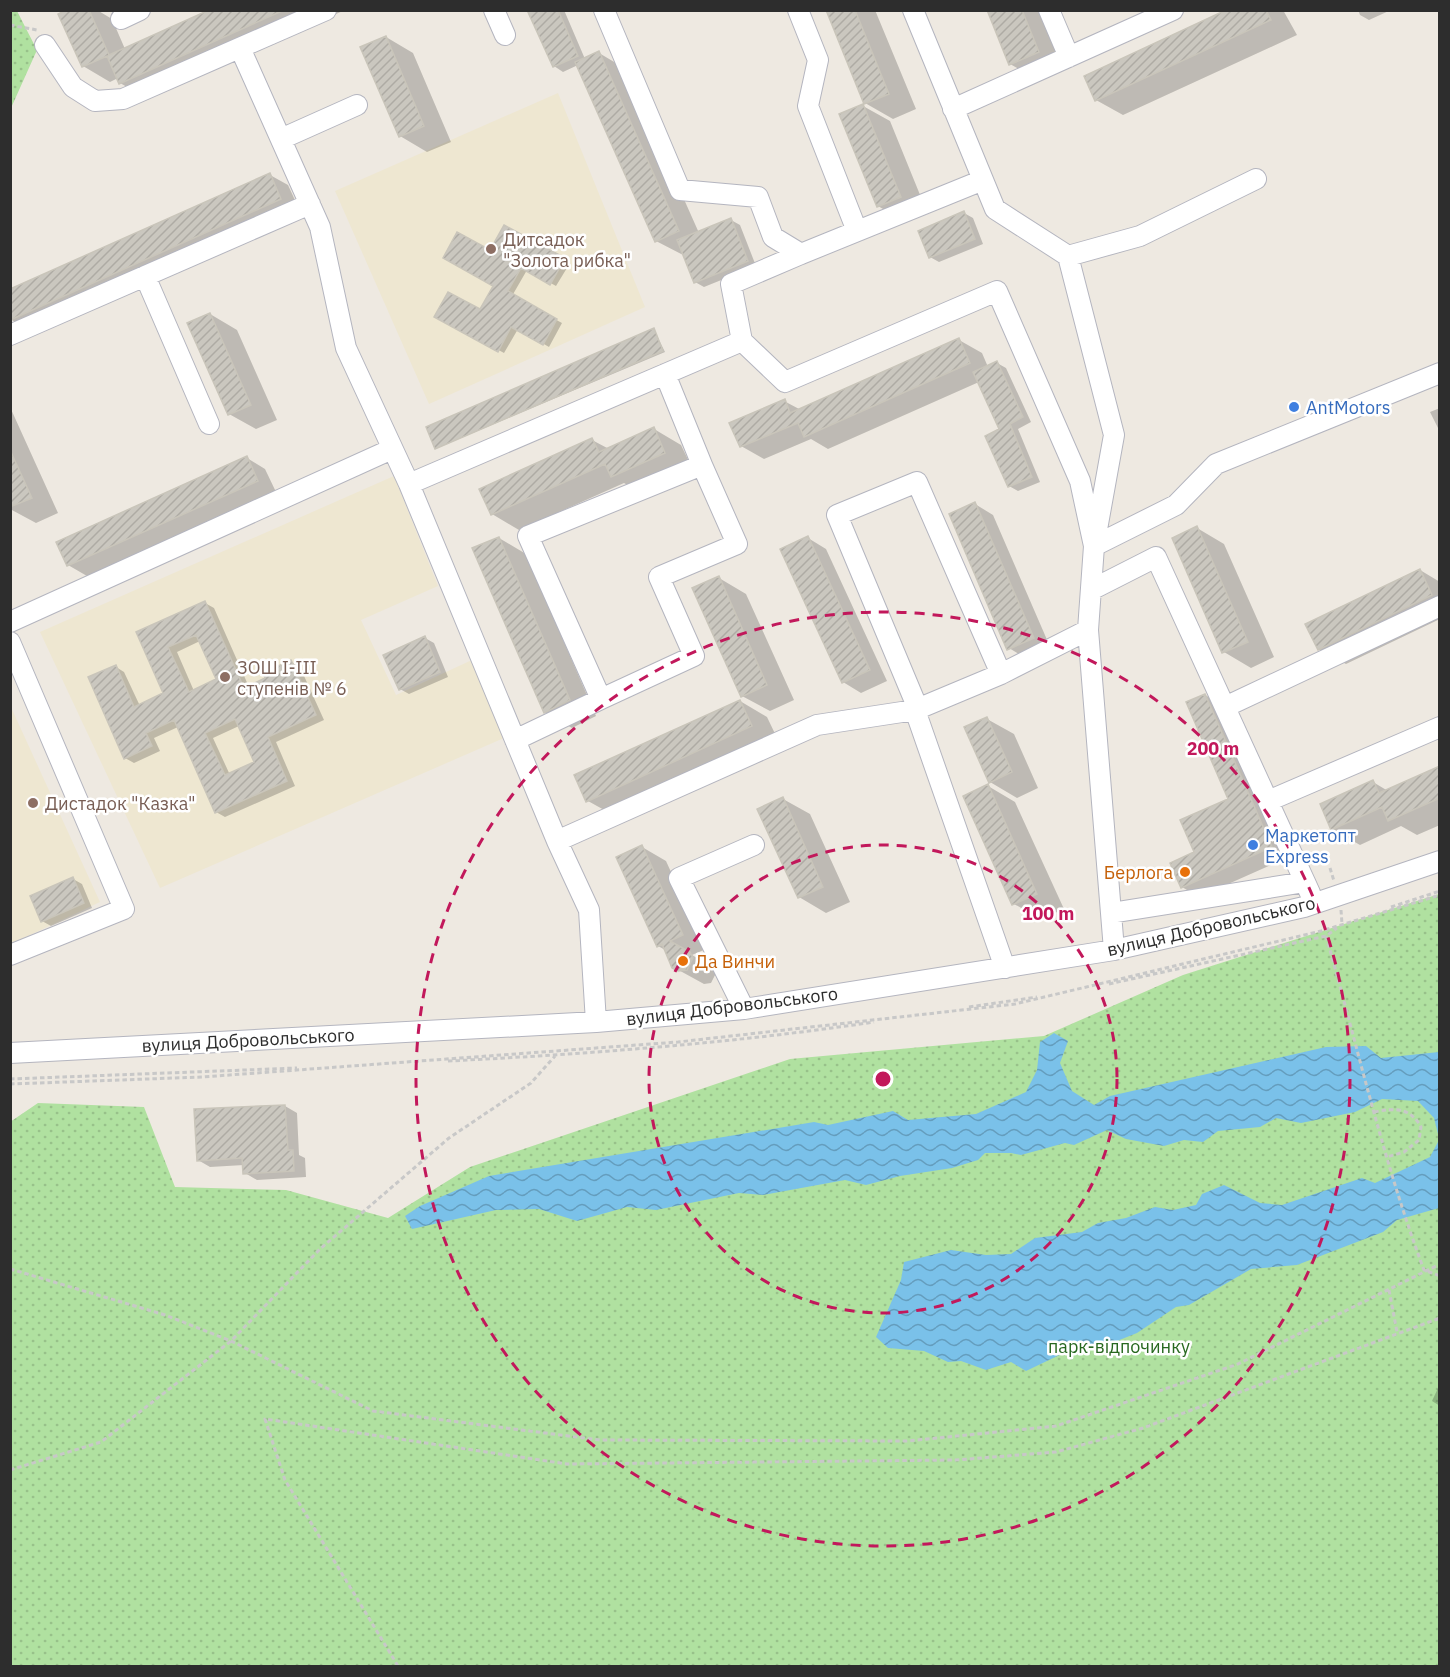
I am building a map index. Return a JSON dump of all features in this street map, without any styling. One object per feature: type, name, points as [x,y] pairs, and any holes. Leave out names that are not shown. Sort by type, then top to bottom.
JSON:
[{"type":"street","points":[[121,19],[140,10]]},
{"type":"street","points":[[45,45],[73,87],[95,101],[123,99],[326,10]]},
{"type":"street","points":[[494,10],[505,35]]},
{"type":"street","points":[[798,10],[818,60],[808,106],[857,231]]},
{"type":"street","points":[[913,10],[995,208],[1068,256],[1114,435],[1094,546],[1088,630],[1114,950]]},
{"type":"street","points":[[1049,10],[1069,57]]},
{"type":"street","points":[[953,109],[1173,10]]},
{"type":"street","points":[[607,12],[680,190],[758,197],[773,237],[801,254]]},
{"type":"street","points":[[240,48],[320,227],[346,348],[409,484],[557,841],[589,910],[596,1022]]},
{"type":"street","points":[[281,139],[357,105]]},
{"type":"street","points":[[1068,256],[1140,236],[1256,179]]},
{"type":"street","points":[[983,180],[731,284],[742,341],[785,382],[997,291],[1080,481],[1094,546]]},
{"type":"street","points":[[10,335],[310,204]]},
{"type":"street","points":[[145,276],[209,424]]},
{"type":"street","points":[[409,484],[742,341]]},
{"type":"street","points":[[1094,546],[1176,505],[1216,464],[1440,373]]},
{"type":"street","points":[[515,740],[694,656],[659,577],[737,544],[665,374]]},
{"type":"street","points":[[10,622],[392,449]]},
{"type":"street","points":[[601,699],[528,536],[702,465]]},
{"type":"street","points":[[1001,674],[916,482],[837,515],[916,704],[915,710],[1005,968]]},
{"type":"street","points":[[1091,590],[1156,557],[1316,903]]},
{"type":"street","points":[[1225,707],[1440,606]]},
{"type":"street","points":[[557,841],[817,724],[915,710],[1001,674],[1088,630]]},
{"type":"street","points":[[10,642],[124,909],[10,955]]},
{"type":"street","points":[[1268,801],[1440,727]]},
{"type":"street","points":[[744,1009],[679,878],[754,844]]},
{"type":"street","name":"вулиця Добровольського","points":[[10,1053],[596,1022],[744,1009],[1114,950],[1316,903],[1440,861]]},
{"type":"street","points":[[1111,913],[1305,882]]},
{"type":"path","points":[[10,24],[37,29],[45,45]]},
{"type":"path","points":[[1343,923],[1440,891]]},
{"type":"path","points":[[1326,936],[1356,1040],[1377,1125],[1409,1230],[1424,1270],[1440,1276]]},
{"type":"path","points":[[10,1470],[102,1442],[231,1341],[321,1249],[449,1138],[531,1083],[555,1056]]},
{"type":"path","points":[[1374,1112],[1394,1108],[1415,1116],[1421,1127],[1419,1140],[1404,1152],[1387,1158]]},
{"type":"path","points":[[10,1269],[165,1315],[231,1341],[373,1411],[600,1440],[907,1441],[1056,1426],[1238,1364],[1440,1264]]},
{"type":"path","points":[[1389,1290],[1397,1332]]},
{"type":"path","points":[[398,1666],[285,1480],[265,1419],[567,1464],[956,1460],[1056,1452],[1143,1428],[1294,1373],[1397,1332],[1440,1318]]},
{"type":"shaded area","name":"Дитсадок \"Золота рибка\"","points":[[558,93],[645,307],[429,404],[335,191]]},
{"type":"shaded area","name":"ЗОШ І-ІІІ ступенів № 6","points":[[394,476],[438,586],[361,620],[396,695],[472,660],[504,738],[160,888],[40,632]]},
{"type":"shaded area","name":"Дистадок \"Казка\"","points":[[10,705],[100,902],[11,944],[10,944]]},
{"type":"green space","points":[[11,11],[17,11],[37,50],[11,108]]},
{"type":"green space","name":"парк-відпочинку","points":[[1439,894],[1439,1666],[11,1666],[10,1122],[38,1103],[144,1107],[175,1187],[286,1190],[388,1218],[470,1167],[790,1059],[1044,1036],[1183,975]]},
{"type":"water","points":[[1054,1033],[1068,1041],[1060,1063],[1072,1091],[1094,1105],[1110,1096],[1326,1047],[1366,1046],[1381,1058],[1439,1052],[1439,1138],[1434,1118],[1418,1101],[1382,1099],[1355,1112],[1301,1123],[1276,1118],[1260,1127],[1218,1131],[1203,1142],[1184,1140],[1164,1146],[1126,1139],[1107,1130],[1074,1145],[1065,1143],[1021,1155],[985,1153],[978,1160],[952,1168],[900,1176],[866,1185],[845,1180],[763,1195],[739,1193],[656,1210],[627,1207],[577,1221],[539,1209],[496,1210],[412,1229],[405,1216],[420,1206],[489,1176],[814,1122],[828,1125],[893,1111],[908,1120],[976,1114],[1026,1092],[1037,1070],[1040,1042]]},
{"type":"water","points":[[1439,1140],[1439,1208],[1397,1220],[1383,1232],[1297,1265],[1251,1269],[1189,1305],[1176,1307],[1137,1333],[1107,1345],[1070,1350],[1026,1371],[1011,1362],[986,1370],[961,1361],[948,1362],[924,1351],[888,1348],[876,1337],[901,1280],[904,1262],[951,1250],[986,1255],[1011,1254],[1035,1238],[1082,1232],[1098,1223],[1126,1218],[1155,1207],[1173,1210],[1196,1205],[1202,1194],[1224,1185],[1260,1203],[1282,1205],[1362,1178],[1375,1183],[1430,1157]]},
{"type":"building","points":[[66,10],[89,10],[109,55],[209,10],[284,10],[119,84],[107,56],[82,67],[58,14]]},
{"type":"building","points":[[527,10],[558,10],[578,56],[553,67]]},
{"type":"building","points":[[826,10],[855,10],[889,94],[864,104]]},
{"type":"building","points":[[987,10],[1022,10],[1039,52],[1009,65]]},
{"type":"building","points":[[1226,10],[1266,10],[1271,20],[1095,101],[1084,76]]},
{"type":"building","points":[[386,36],[424,126],[399,137],[360,47]]},
{"type":"building","points":[[599,51],[679,231],[655,242],[575,62]]},
{"type":"building","points":[[863,104],[901,197],[877,207],[839,114]]},
{"type":"building","points":[[270,173],[281,199],[10,320],[10,289]]},
{"type":"building","points":[[964,211],[975,239],[929,258],[918,231]]},
{"type":"building","points":[[731,218],[748,261],[694,283],[677,240]]},
{"type":"building","points":[[504,225],[565,258],[550,285],[521,268],[508,291],[557,319],[543,345],[511,327],[498,352],[434,317],[448,292],[480,309],[493,286],[443,258],[457,232],[490,250]]},
{"type":"building","points":[[210,313],[251,405],[228,415],[187,323]]},
{"type":"building","points":[[654,328],[663,351],[435,449],[426,427]]},
{"type":"building","points":[[959,338],[970,363],[804,437],[798,423],[740,447],[729,423],[785,399],[790,413]]},
{"type":"building","points":[[997,361],[1023,417],[1010,424],[1032,477],[1008,487],[985,436],[999,429],[973,372]]},
{"type":"building","points":[[654,427],[665,453],[611,477],[605,464],[491,515],[479,489],[592,438],[599,452]]},
{"type":"building","points":[[10,450],[32,498],[10,507]]},
{"type":"building","points":[[247,456],[258,481],[67,566],[56,542]]},
{"type":"building","points":[[975,502],[1034,638],[1007,650],[949,514]]},
{"type":"building","points":[[1197,526],[1248,642],[1222,653],[1172,538]]},
{"type":"building","points":[[808,536],[870,670],[842,683],[780,549]]},
{"type":"building","points":[[499,537],[570,700],[544,713],[472,548]]},
{"type":"building","points":[[1420,569],[1432,595],[1318,650],[1305,624]]},
{"type":"building","points":[[719,576],[767,685],[741,697],[692,588]]},
{"type":"building","points":[[205,601],[244,688],[265,678],[263,673],[291,660],[316,715],[268,737],[287,781],[215,813],[174,720],[146,733],[152,746],[124,759],[88,677],[116,665],[134,707],[163,693],[136,632]],"holes":[[[196,635],[216,679],[189,692],[168,647]],[[235,719],[254,762],[225,775],[205,733]]]},
{"type":"building","points":[[425,636],[440,672],[399,690],[383,655]]},
{"type":"building","points":[[1205,694],[1272,847],[1181,888],[1170,863],[1194,852],[1180,820],[1228,799],[1186,702]]},
{"type":"building","points":[[740,700],[752,726],[586,802],[574,775]]},
{"type":"building","points":[[987,717],[1012,772],[989,783],[964,727]]},
{"type":"building","points":[[1440,766],[1440,798],[1388,821],[1382,807],[1331,830],[1320,804],[1373,780],[1379,793]]},
{"type":"building","points":[[988,784],[1037,894],[1012,905],[963,796]]},
{"type":"building","points":[[783,797],[823,887],[798,898],[757,809]]},
{"type":"building","points":[[642,845],[683,935],[670,941],[690,952],[693,958],[687,970],[678,971],[672,968],[662,944],[657,947],[616,857]]},
{"type":"building","points":[[73,877],[84,903],[41,922],[30,896]]},
{"type":"building","points":[[285,1105],[288,1150],[293,1150],[294,1171],[243,1174],[242,1158],[197,1161],[194,1109]]},
{"type":"place","name":"Дитсадок \"Золота рибка\"","points":[[491,249]]},
{"type":"place","name":"AntMotors","points":[[1294,407]]},
{"type":"place","name":"ЗОШ І-ІІІ ступенів № 6","points":[[225,677]]},
{"type":"place","name":"Дистадок \"Казка\"","points":[[33,803]]},
{"type":"place","name":"Маркетопт Express","points":[[1253,845]]},
{"type":"place","name":"Берлога","points":[[1185,872]]},
{"type":"place","name":"Да Винчи","points":[[683,961]]}]
